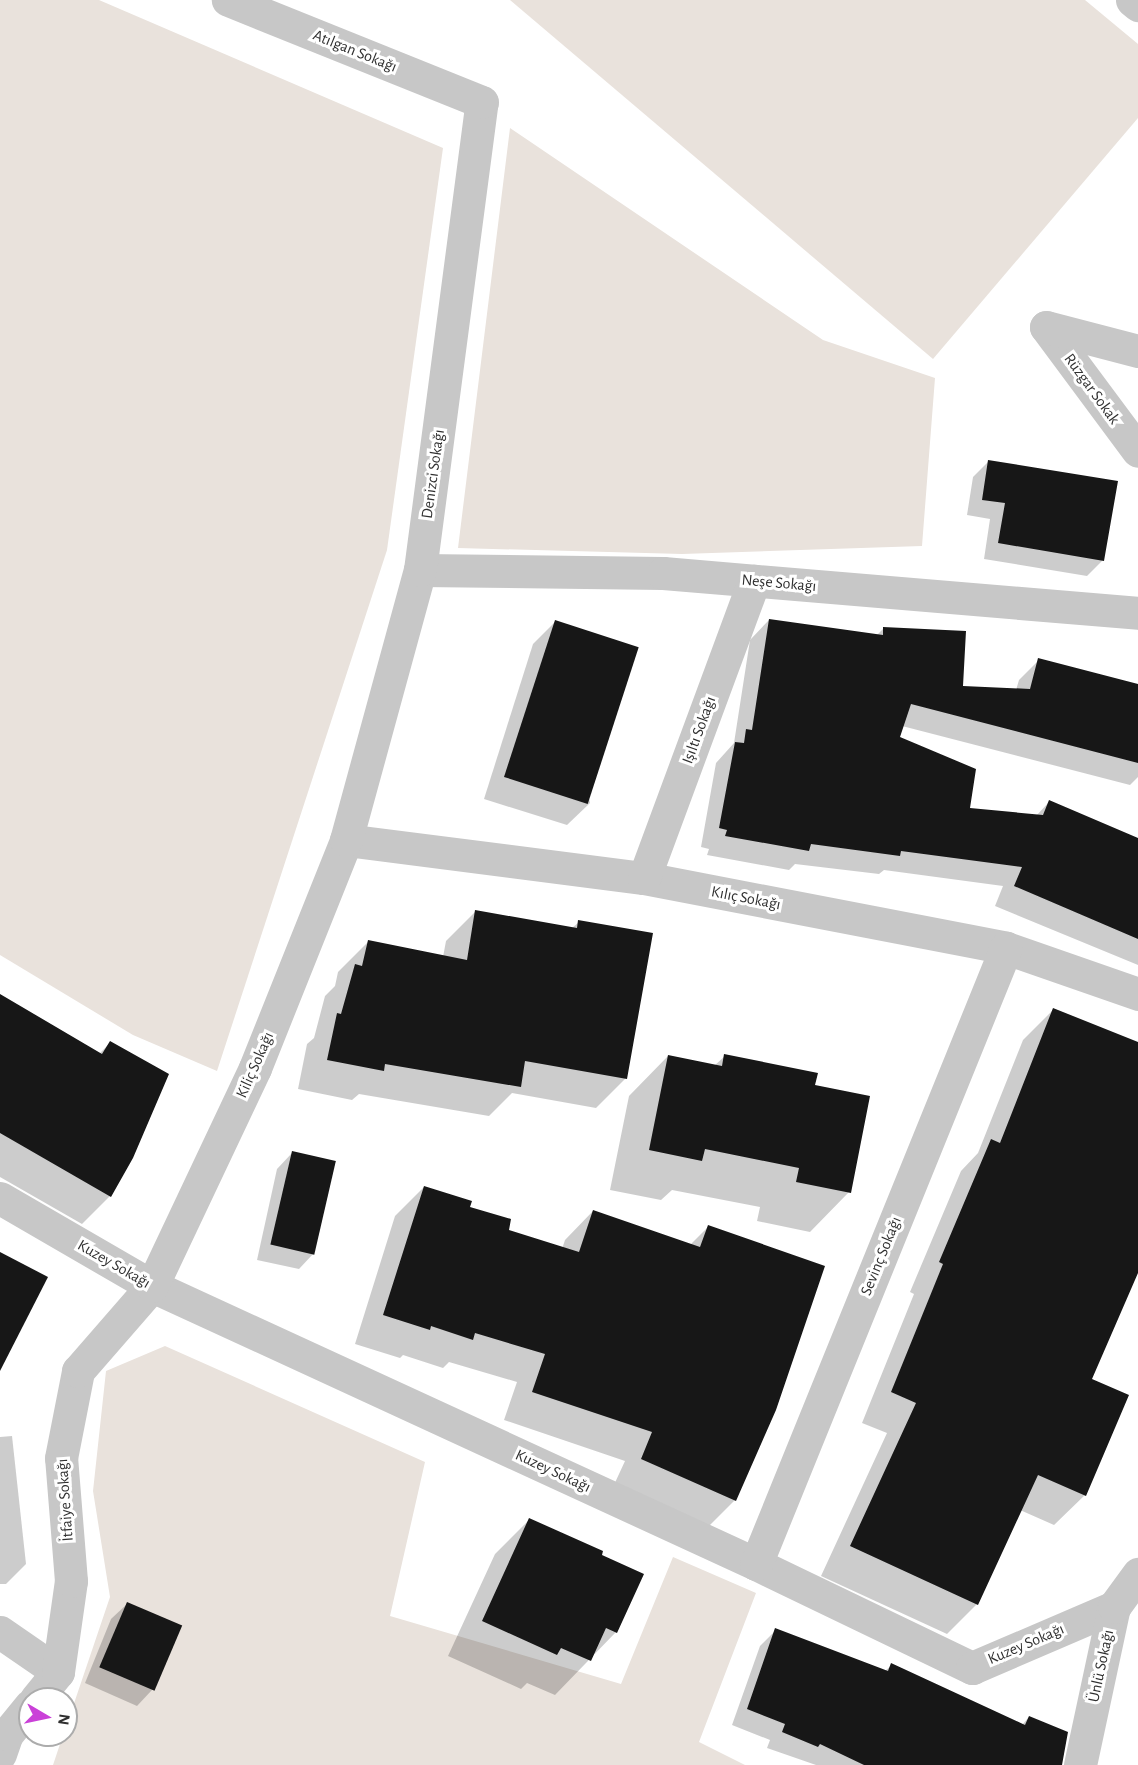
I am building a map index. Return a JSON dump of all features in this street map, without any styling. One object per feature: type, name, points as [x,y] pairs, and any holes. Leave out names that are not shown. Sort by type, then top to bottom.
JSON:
[{"type":"street","name":"Atılgan Sokağı","points":[[228,0],[482,102]]},
{"type":"street","points":[[1132,0],[1138,5]]},
{"type":"street","name":"Denizci Sokağı","points":[[346,840],[420,570],[482,102]]},
{"type":"street","name":"Rüzgar Sokak","points":[[1138,351],[1046,327],[1138,451]]},
{"type":"street","name":"Neşe Sokağı","points":[[420,570],[663,573],[1138,613]]},
{"type":"street","name":"Işıltı Sokağı","points":[[644,878],[754,581]]},
{"type":"street","name":"Kılıç Sokağı","points":[[346,840],[644,878],[1006,948],[1138,994]]},
{"type":"street","name":"Kiliç Sokağı","points":[[152,1286],[255,1068],[346,840]]},
{"type":"street","name":"Sevinç Sokağı","points":[[756,1564],[1006,948]]},
{"type":"street","name":"Kuzey Sokağı","points":[[0,1198],[152,1286],[756,1564],[972,1668],[1114,1607]]},
{"type":"street","name":"İtfaiye Sokağı","points":[[58,1672],[71,1581],[61,1458],[78,1371],[152,1286]]},
{"type":"street","name":"Ünlü Sokağı","points":[[1080,1765],[1114,1607],[1138,1574]]},
{"type":"street","points":[[0,1632],[58,1672],[46,1687]]},
{"type":"street","points":[[0,1754],[7,1734],[18,1721]]},
{"type":"shaded area","points":[[0,0],[99,0],[443,148],[387,550],[217,1071],[133,1035],[0,955]]},
{"type":"shaded area","points":[[510,0],[1085,0],[1138,44],[1138,118],[933,359]]},
{"type":"shaded area","points":[[510,128],[823,340],[935,378],[922,546],[682,554],[458,548]]},
{"type":"shaded area","points":[[165,1346],[425,1462],[390,1616],[621,1684],[673,1557],[756,1593],[699,1742],[745,1765],[53,1765],[59,1747],[78,1747],[78,1692],[110,1597],[93,1491],[106,1371]]},
{"type":"building","points":[[988,460],[1118,481],[1104,561],[998,543],[1005,503],[982,500]]},
{"type":"building","points":[[769,619],[883,635],[883,627],[966,631],[963,686],[1030,689],[1038,658],[1138,684],[1138,763],[911,704],[900,737],[976,769],[970,808],[1043,815],[1049,800],[1138,838],[1138,939],[1014,886],[1022,867],[901,851],[900,856],[811,844],[809,851],[725,836],[727,830],[719,828],[735,742],[744,743],[746,729],[752,730]]},
{"type":"building","points":[[555,620],[639,647],[588,804],[504,777]]},
{"type":"building","points":[[475,910],[577,928],[578,920],[653,933],[627,1079],[525,1061],[521,1087],[385,1064],[384,1071],[327,1060],[337,1013],[341,1014],[355,964],[362,966],[368,940],[467,960]]},
{"type":"building","points":[[0,994],[102,1054],[110,1041],[169,1074],[133,1158],[111,1197],[0,1133]]},
{"type":"building","points":[[1053,1008],[1138,1042],[1138,1273],[1092,1379],[1129,1395],[1086,1496],[1038,1475],[978,1605],[850,1546],[916,1403],[891,1392],[943,1264],[939,1262],[991,1139],[1000,1143]]},
{"type":"building","points":[[724,1054],[818,1073],[815,1085],[870,1096],[851,1193],[796,1182],[799,1168],[705,1149],[702,1161],[649,1150],[668,1055],[722,1066]]},
{"type":"building","points":[[292,1151],[336,1161],[314,1255],[270,1245]]},
{"type":"building","points":[[424,1186],[472,1201],[470,1207],[511,1219],[509,1230],[579,1252],[593,1210],[700,1247],[708,1225],[825,1266],[776,1410],[736,1501],[641,1459],[652,1432],[532,1392],[545,1354],[475,1333],[473,1340],[431,1326],[430,1330],[383,1315]]},
{"type":"building","points":[[0,1252],[48,1277],[0,1371]]},
{"type":"building","points":[[529,1518],[603,1551],[602,1555],[644,1574],[617,1633],[606,1628],[591,1661],[561,1648],[557,1655],[482,1621]]},
{"type":"building","points":[[127,1602],[182,1625],[154,1691],[99,1667]]},
{"type":"building","points":[[775,1628],[888,1671],[891,1663],[1025,1725],[1029,1716],[1068,1732],[1062,1765],[864,1765],[820,1744],[818,1747],[782,1732],[785,1724],[747,1709]]}]
